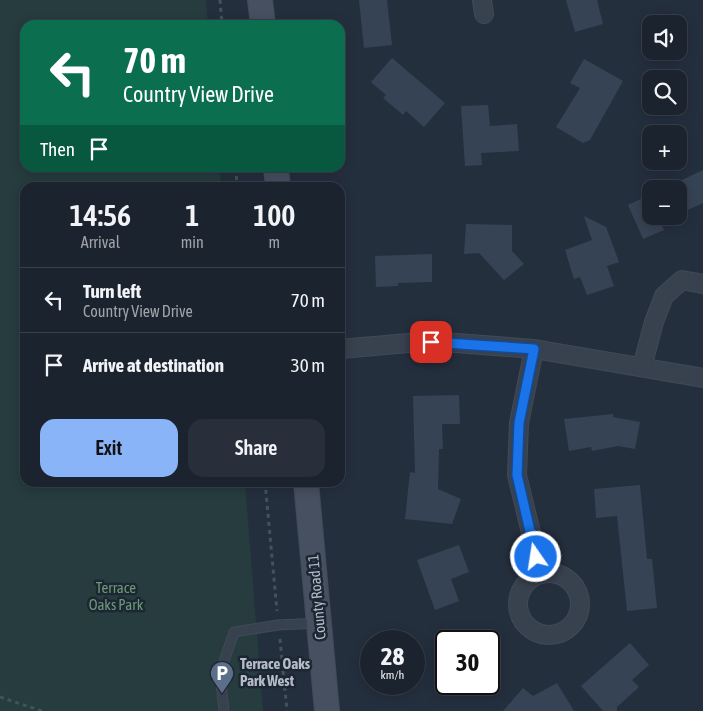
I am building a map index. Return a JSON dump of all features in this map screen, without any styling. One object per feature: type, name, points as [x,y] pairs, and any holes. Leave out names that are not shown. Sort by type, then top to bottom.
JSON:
[{"type":"street","points":[[260,0],[262,20]]},
{"type":"street","points":[[642,368],[654,322],[664,296],[682,280],[703,284]]},
{"type":"street","points":[[345,350],[431,342],[534,349],[642,368],[702,375]]},
{"type":"street","points":[[534,349],[519,423],[517,475],[540,574]]},
{"type":"street","name":"County Road 11","points":[[306,487],[327,711]]},
{"type":"lane","points":[[224,711],[220,673],[234,632],[278,624],[319,623]]},
{"type":"path","points":[[220,0],[222,20]]},
{"type":"path","points":[[265,487],[287,711]]},
{"type":"path","points":[[0,697],[42,711]]},
{"type":"green space","name":"Terrace Oaks Park","points":[[0,0],[206,0],[208,20],[20,20],[20,172],[220,172],[221,182],[20,182],[20,487],[245,487],[263,711],[0,711]]},
{"type":"building","points":[[359,0],[387,0],[392,45],[364,48]]},
{"type":"building","points":[[566,0],[597,0],[603,24],[575,32]]},
{"type":"building","points":[[392,58],[445,103],[424,127],[406,111],[403,115],[383,98],[386,95],[371,82]]},
{"type":"building","points":[[584,59],[623,81],[590,140],[583,143],[556,127],[580,88],[570,83]]},
{"type":"building","points":[[488,105],[490,126],[517,124],[519,151],[481,153],[482,165],[465,166],[461,106]]},
{"type":"building","points":[[703,170],[703,203],[687,210],[687,180],[682,180]]},
{"type":"building","points":[[642,198],[642,225],[664,225],[662,226],[664,230],[643,239],[628,205]]},
{"type":"building","points":[[584,216],[606,227],[619,262],[607,266],[614,286],[587,295],[580,277],[574,279],[565,250],[592,240]]},
{"type":"building","points":[[466,224],[512,225],[512,251],[524,264],[504,280],[479,253],[464,254]]},
{"type":"building","points":[[432,254],[432,282],[398,283],[398,286],[376,287],[375,256]]},
{"type":"building","points":[[459,395],[460,424],[442,424],[443,449],[439,449],[438,489],[461,499],[452,524],[405,519],[410,472],[415,473],[413,396]]},
{"type":"building","points":[[613,414],[613,417],[640,422],[635,449],[618,446],[592,451],[591,447],[569,451],[564,419]]},
{"type":"building","points":[[640,485],[647,559],[652,559],[657,608],[627,611],[617,516],[596,518],[594,489]]},
{"type":"building","points":[[459,545],[469,572],[451,579],[459,601],[435,610],[417,560]]},
{"type":"building","points":[[630,643],[649,665],[632,680],[639,687],[617,707],[617,711],[603,711],[581,686]]},
{"type":"building","points":[[557,683],[574,711],[503,711],[523,688],[533,696]]},
{"type":"place","name":"Terrace Oaks Park West","points":[[222,694]]},
{"type":"route","points":[[431,342],[534,349],[519,423],[517,475],[536,557]]}]
